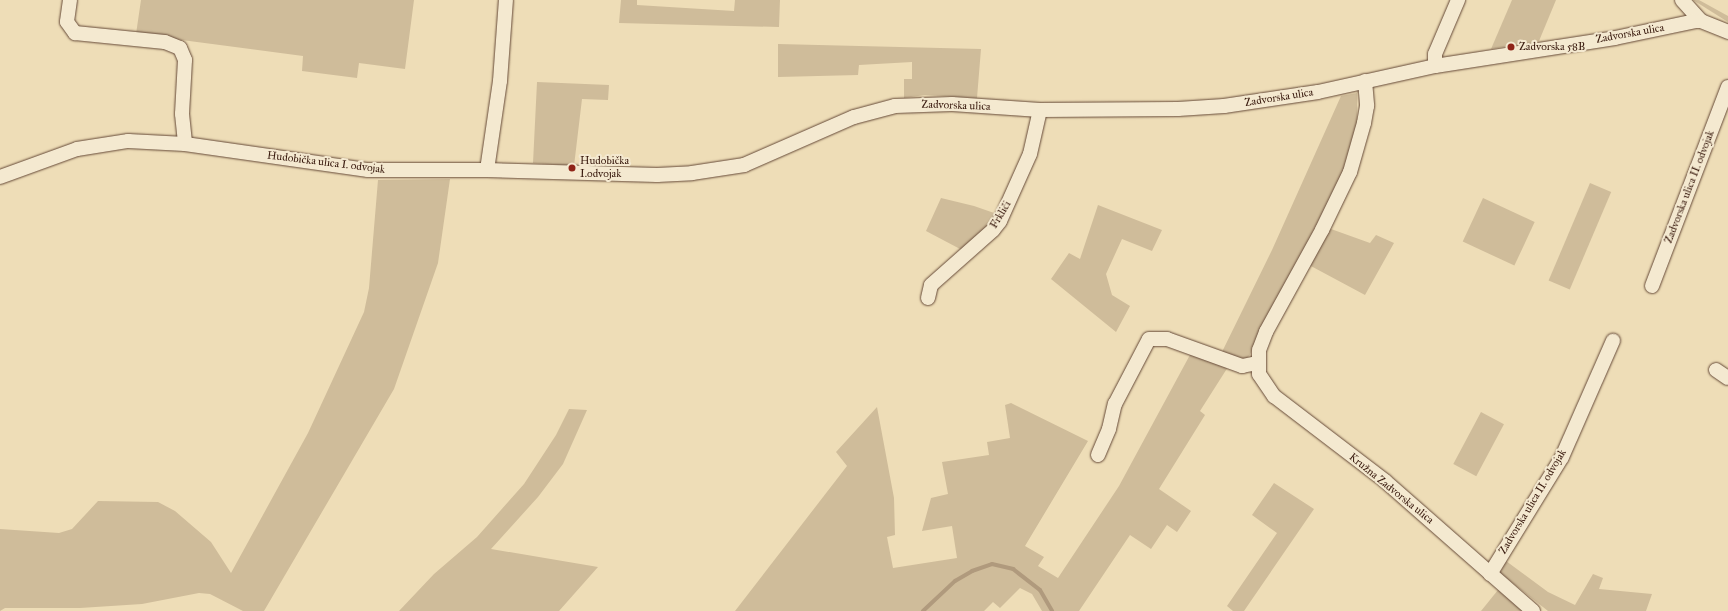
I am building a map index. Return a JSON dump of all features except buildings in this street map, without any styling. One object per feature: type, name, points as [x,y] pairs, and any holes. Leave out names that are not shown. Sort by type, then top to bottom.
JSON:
[{"type":"street","points":[[70,0],[67,22],[75,33],[165,42],[180,48],[185,60],[182,114],[185,144]]},
{"type":"street","points":[[487,170],[499,88],[506,0]]},
{"type":"street","points":[[1435,66],[1435,54],[1458,0]]},
{"type":"street","points":[[1682,0],[1701,21],[1728,32]]},
{"type":"street","name":"Zadvorska ulica","points":[[487,170],[657,175],[692,173],[744,164],[876,109],[932,103],[1040,110],[1178,109],[1224,106],[1318,92],[1435,66],[1622,36],[1701,21]]},
{"type":"street","points":[[1098,454],[1109,429],[1115,404],[1142,348],[1149,339],[1167,339],[1242,366],[1257,363],[1266,332],[1322,230],[1350,172],[1364,123],[1367,106],[1365,81]]},
{"type":"street","name":"Zadvorska ulica II. odvojak","points":[[1652,286],[1728,87]]},
{"type":"street","name":"Frkliči","points":[[928,298],[931,285],[993,230],[1000,221],[1030,154],[1040,110]]},
{"type":"street","name":"Hudobička ulica I. odvojak","points":[[0,177],[52,156],[104,143],[128,140],[185,144],[368,170],[487,170]]},
{"type":"street","name":"Zadvorska ulica II. odvojak","points":[[1490,574],[1562,457],[1614,341]]},
{"type":"street","name":"Kružna Zadvorska ulica","points":[[1257,363],[1262,381],[1274,396],[1385,481],[1533,611]]},
{"type":"shaded area","points":[[141,0],[414,0],[405,69],[359,63],[357,78],[302,71],[303,56],[136,34]]},
{"type":"shaded area","points":[[621,0],[637,0],[637,5],[734,11],[735,0],[780,0],[779,27],[619,23]]},
{"type":"shaded area","points":[[1512,0],[1556,0],[1539,41],[1491,49]]},
{"type":"shaded area","points":[[1693,0],[1699,0],[1728,16],[1728,22]]},
{"type":"shaded area","points":[[778,44],[981,49],[977,98],[925,95],[904,98],[904,79],[912,79],[912,62],[859,65],[858,75],[778,77]]},
{"type":"shaded area","points":[[537,82],[609,85],[608,100],[582,99],[574,166],[533,163]]},
{"type":"shaded area","points":[[1357,93],[1357,127],[1342,174],[1315,231],[1260,329],[1250,355],[1245,360],[1221,354],[1272,250],[1341,96]]},
{"type":"shaded area","points":[[450,179],[438,263],[394,389],[264,611],[243,611],[210,594],[199,593],[142,604],[80,608],[5,608],[0,611],[0,529],[59,533],[72,529],[98,501],[158,502],[175,511],[211,542],[231,573],[308,433],[364,312],[369,288],[378,180]]},
{"type":"shaded area","points":[[1590,183],[1611,192],[1570,290],[1549,281]]},
{"type":"shaded area","points":[[941,198],[974,206],[997,214],[991,224],[962,250],[926,231]]},
{"type":"shaded area","points":[[1483,198],[1535,222],[1514,266],[1463,242]]},
{"type":"shaded area","points":[[1098,205],[1162,230],[1152,251],[1122,239],[1106,274],[1112,295],[1130,306],[1116,332],[1051,279],[1069,253],[1080,259]]},
{"type":"shaded area","points":[[1331,229],[1370,243],[1376,235],[1394,243],[1365,295],[1309,265]]},
{"type":"shaded area","points":[[1191,353],[1228,367],[1200,411],[1205,415],[1159,489],[1191,511],[1177,532],[1167,525],[1151,549],[1130,535],[1079,611],[1042,611],[1032,594],[1020,588],[1000,608],[993,602],[984,611],[735,611],[847,466],[836,452],[877,407],[894,498],[895,535],[887,537],[893,568],[957,558],[952,526],[922,531],[931,498],[948,494],[942,462],[989,455],[987,442],[1010,438],[1005,405],[1011,403],[1088,441],[1025,546],[1044,557],[1038,566],[1058,578],[1119,486]]},
{"type":"shaded area","points":[[569,409],[587,410],[563,464],[538,497],[491,549],[598,567],[559,611],[399,611],[434,574],[477,537],[524,484],[556,435]]},
{"type":"shaded area","points":[[1481,412],[1504,424],[1476,476],[1453,464]]},
{"type":"shaded area","points":[[1274,483],[1314,509],[1244,611],[1233,611],[1227,606],[1277,533],[1252,515]]},
{"type":"shaded area","points":[[1506,561],[1548,592],[1575,605],[1593,574],[1603,578],[1599,589],[1652,594],[1646,611],[1548,611],[1500,573]]},
{"type":"shaded area","points":[[1498,590],[1524,611],[1481,611]]},
{"type":"waterway","points":[[923,611],[955,581],[972,571],[992,564],[1013,569],[1040,590],[1052,611]]},
{"type":"place","name":"Zadvorska 58B","points":[[1511,47]]},
{"type":"place","name":"Hudobička I.odvojak","points":[[572,168]]}]
